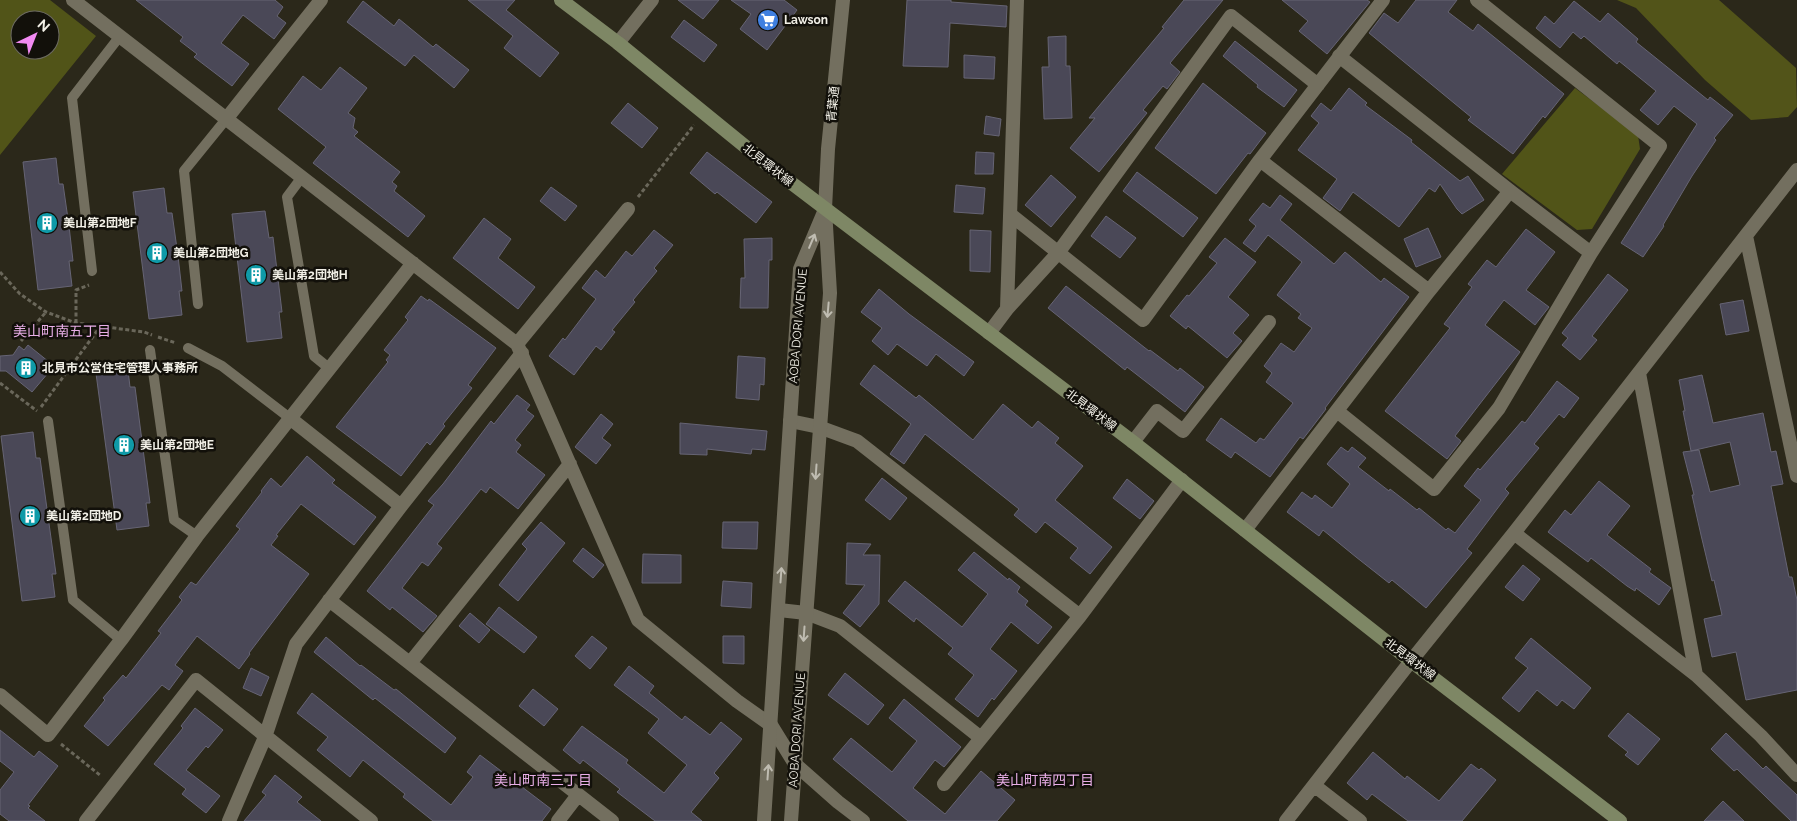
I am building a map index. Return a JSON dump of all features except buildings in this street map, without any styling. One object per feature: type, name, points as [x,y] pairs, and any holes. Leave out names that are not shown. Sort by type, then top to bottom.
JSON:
[{"type":"main road","name":"北見環状線","points":[[561,0],[618,43],[825,209],[1133,442],[1620,821]]},
{"type":"street","points":[[73,0],[227,118],[519,348],[638,620],[737,701],[771,725],[795,764],[863,821]]},
{"type":"street","points":[[618,43],[652,0]]},
{"type":"street","name":"青葉通","points":[[825,209],[828,149],[843,0]]},
{"type":"street","points":[[1007,308],[1017,0]]},
{"type":"street","points":[[1011,215],[1143,320],[1260,160],[1383,0]]},
{"type":"street","points":[[1337,412],[1434,489],[1499,408],[1591,254],[1660,146],[1476,0]]},
{"type":"street","points":[[227,118],[316,2]]},
{"type":"street","points":[[989,333],[1007,308],[1058,253],[1231,16],[1318,85]]},
{"type":"street","points":[[1340,56],[1591,254]]},
{"type":"street","points":[[1260,160],[1429,291]]},
{"type":"street","points":[[1286,821],[1411,660],[1514,533],[1797,170]]},
{"type":"street","points":[[1245,530],[1429,291],[1510,192]]},
{"type":"street","points":[[229,821],[265,737],[296,644],[519,348],[628,209]]},
{"type":"street","name":"AOBA DORI AVENUE","points":[[764,821],[800,269],[825,209]]},
{"type":"street","name":"AOBA DORI AVENUE","points":[[791,821],[830,293],[825,209]]},
{"type":"street","points":[[1746,236],[1797,476]]},
{"type":"street","points":[[0,695],[48,735],[197,536],[412,263]]},
{"type":"street","points":[[1133,442],[1157,411],[1183,431],[1269,322]]},
{"type":"street","points":[[1639,373],[1696,675]]},
{"type":"street","points":[[291,419],[401,506]]},
{"type":"street","points":[[790,421],[819,427],[857,441],[1080,616]]},
{"type":"street","points":[[410,664],[570,464]]},
{"type":"street","points":[[944,784],[1080,616],[1182,480]]},
{"type":"street","points":[[1514,533],[1696,675],[1761,736],[1797,775]]},
{"type":"street","points":[[329,600],[612,821]]},
{"type":"street","points":[[778,610],[806,613],[840,626],[981,738]]},
{"type":"street","points":[[86,821],[196,680],[371,821]]},
{"type":"street","points":[[1315,786],[1360,821]]},
{"type":"street","points":[[558,821],[578,795]]},
{"type":"lane","points":[[92,271],[72,98],[120,36]]},
{"type":"lane","points":[[198,304],[184,171],[227,118]]},
{"type":"lane","points":[[302,177],[287,197],[314,356],[330,368]]},
{"type":"lane","points":[[188,348],[222,366],[291,419]]},
{"type":"lane","points":[[150,350],[174,520],[197,536]]},
{"type":"lane","points":[[48,421],[73,600],[121,640]]},
{"type":"path","points":[[628,209],[704,113]]},
{"type":"path","points":[[76,323],[76,290],[92,285],[92,271]]},
{"type":"path","points":[[0,272],[20,294],[46,312],[76,323],[144,332],[188,348]]},
{"type":"path","points":[[21,341],[46,312]]},
{"type":"path","points":[[38,412],[100,327]]},
{"type":"path","points":[[1,385],[48,421]]},
{"type":"path","points":[[48,735],[113,786]]},
{"type":"shaded area","points":[[0,0],[50,0],[96,36],[0,155]]},
{"type":"shaded area","points":[[1617,0],[1719,0],[1796,68],[1797,107],[1788,117],[1751,120],[1705,80],[1636,8]]},
{"type":"shaded area","points":[[1575,88],[1638,135],[1640,149],[1592,229],[1577,230],[1502,174]]},
{"type":"place","name":"Lawson","points":[[768,20]]},
{"type":"place","name":"美山第2団地F","points":[[47,223]]},
{"type":"place","name":"美山第2団地G","points":[[157,253]]},
{"type":"place","name":"美山第2団地H","points":[[256,275]]},
{"type":"place","name":"北見市公営住宅管理人事務所","points":[[26,368]]},
{"type":"place","name":"美山第2団地E","points":[[124,445]]},
{"type":"place","name":"美山第2団地D","points":[[30,516]]},
{"type":"district","name":"美山町南五丁目","points":[[62,331]]},
{"type":"district","name":"美山町南三丁目","points":[[543,780]]},
{"type":"district","name":"美山町南四丁目","points":[[1045,780]]}]
